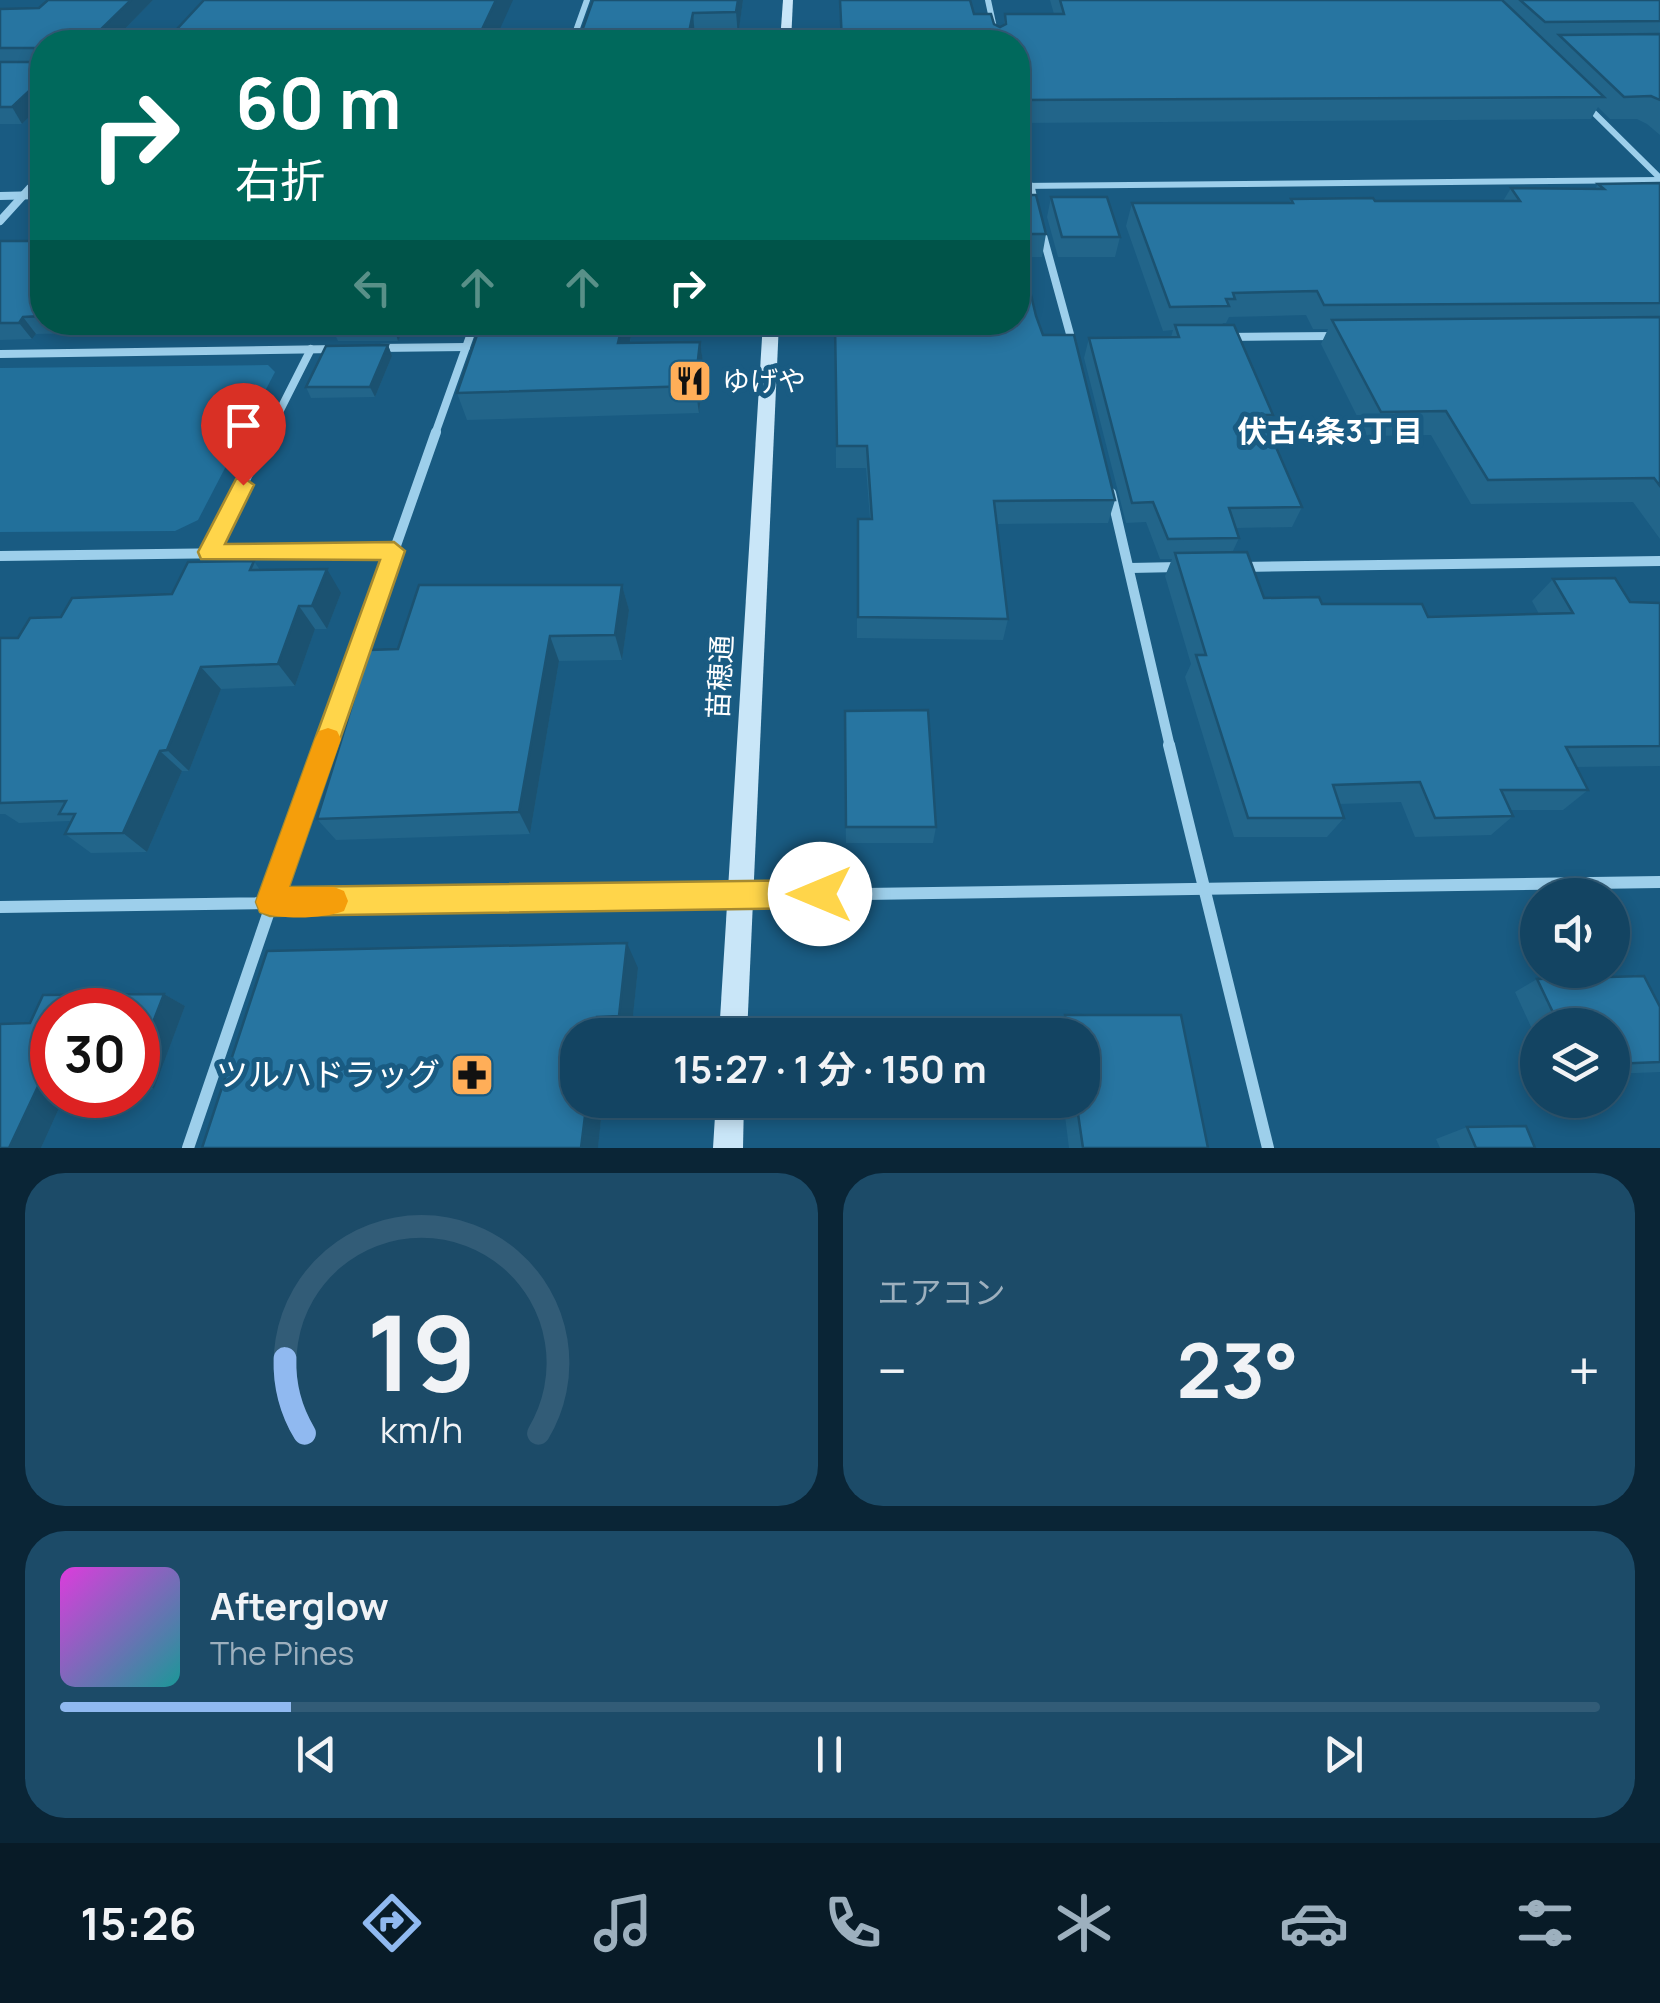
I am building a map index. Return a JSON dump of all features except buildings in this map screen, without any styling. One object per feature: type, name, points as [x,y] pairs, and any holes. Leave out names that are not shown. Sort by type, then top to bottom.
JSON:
[{"type":"street","points":[[577,30],[588,0]]},
{"type":"street","points":[[787,30],[788,0]]},
{"type":"street","points":[[988,0],[994,30]]},
{"type":"street","points":[[1582,101],[1660,179]]},
{"type":"street","points":[[1030,186],[1660,179]]},
{"type":"street","points":[[0,220],[30,188]]},
{"type":"street","points":[[0,196],[30,195]]},
{"type":"street","points":[[1030,206],[1076,358]]},
{"type":"street","points":[[188,1148],[270,902],[470,335]]},
{"type":"street","name":"苗穂通","points":[[734,1018],[770,335]]},
{"type":"street","points":[[1208,337],[1346,336]]},
{"type":"street","points":[[1071,339],[1091,338]]},
{"type":"street","points":[[369,348],[466,347]]},
{"type":"street","points":[[209,552],[311,349]]},
{"type":"street","points":[[0,354],[350,349]]},
{"type":"street","points":[[1105,472],[1202,888],[1268,1148]]},
{"type":"street","points":[[0,556],[394,551]]},
{"type":"street","points":[[1228,567],[1660,561]]},
{"type":"street","points":[[1130,568],[1189,567]]},
{"type":"street","points":[[0,906],[1660,882]]},
{"type":"street","points":[[728,1148],[729,1118]]},
{"type":"shaded area","points":[[268,365],[275,372],[198,520],[175,531],[0,532],[0,368]]},
{"type":"slow traffic","points":[[328,739],[270,902],[334,901]]},
{"type":"place","name":"ゆげや","points":[[690,381]]},
{"type":"place","name":"ツルハドラッグ","points":[[472,1075]]},
{"type":"district","name":"伏古4条3丁目","points":[[1330,432]]},
{"type":"route","points":[[243,485],[209,552],[394,551],[270,902],[820,894]]}]
